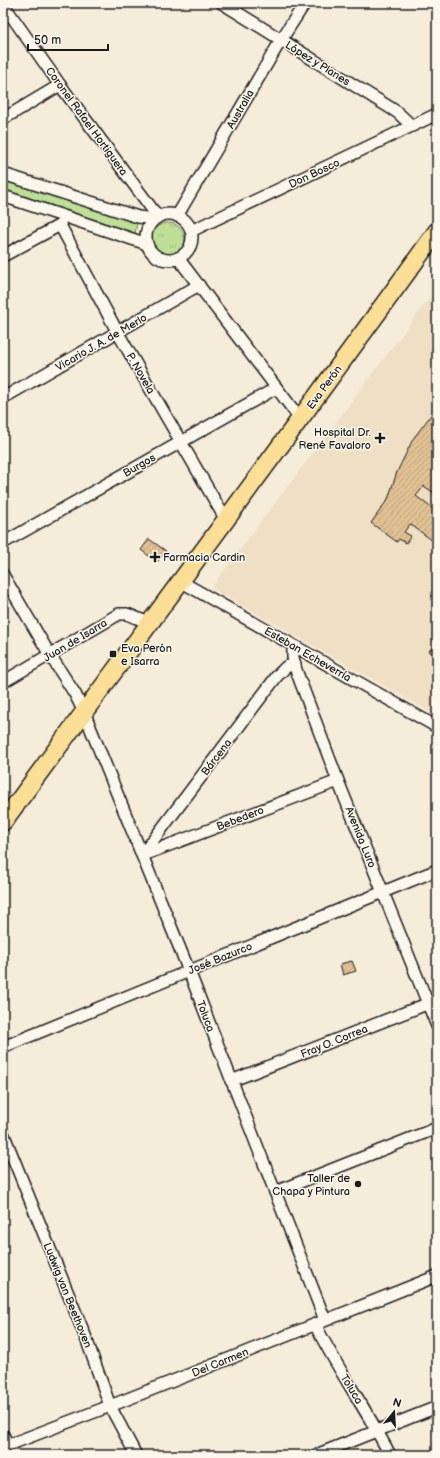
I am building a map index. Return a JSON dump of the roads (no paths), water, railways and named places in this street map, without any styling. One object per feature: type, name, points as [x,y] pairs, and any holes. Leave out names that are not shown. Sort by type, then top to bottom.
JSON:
[{"type":"main road","name":"Eva Perón","points":[[3,822],[180,581],[301,420],[437,231]]},
{"type":"street","name":"López y Planes","points":[[222,3],[397,112],[412,126]]},
{"type":"street","name":"Australia","points":[[177,216],[281,40],[305,3]]},
{"type":"street","name":"Coronel Rafael Hortiguera","points":[[3,4],[156,218]]},
{"type":"street","points":[[3,119],[60,85]]},
{"type":"street","name":"Don Bosco","points":[[191,231],[437,114]]},
{"type":"street","points":[[3,174],[138,217],[156,218],[164,215],[177,216],[186,223],[191,231],[191,243],[189,248],[178,258],[172,260],[159,258],[150,250],[147,244],[147,230],[156,218]]},
{"type":"street","points":[[3,196],[60,220],[147,244]]},
{"type":"street","points":[[3,256],[60,220]]},
{"type":"street","name":"P. Novela","points":[[60,220],[118,333],[226,520]]},
{"type":"street","points":[[178,258],[301,420]]},
{"type":"street","name":"Vicario J. A. de Merlo","points":[[3,398],[199,285]]},
{"type":"street","name":"Burgos","points":[[3,542],[276,388]]},
{"type":"street","name":"Toluca","points":[[3,575],[50,656],[75,694],[84,712],[189,971],[275,1192],[320,1322],[325,1344],[390,1455]]},
{"type":"street","name":"Esteban Echeverría","points":[[180,581],[437,727]]},
{"type":"street","name":"Juan de Isarra","points":[[3,682],[50,656],[119,614],[127,614],[149,623]]},
{"type":"street","name":"Avenida Luro","points":[[293,646],[295,664],[338,781],[384,892],[433,1001],[437,1026]]},
{"type":"street","name":"Bárcena","points":[[142,855],[277,676],[286,667],[295,664]]},
{"type":"street","name":"Bebedero","points":[[142,855],[338,781]]},
{"type":"street","name":"José Bazurco","points":[[3,1047],[437,870]]},
{"type":"street","name":"Fray O. Correa","points":[[231,1082],[433,1001]]},
{"type":"street","points":[[275,1192],[437,1128]]},
{"type":"street","name":"Ludwig van Beethoven","points":[[3,1134],[86,1338],[110,1406],[136,1455]]},
{"type":"street","name":"Del Carmen","points":[[5,1442],[110,1406],[437,1276]]},
{"type":"street","points":[[316,1455],[437,1407]]},
{"type":"place","name":"Hospital Dr. René Favaloro","points":[[380,438]]},
{"type":"place","name":"Farmacia Cardin","points":[[155,557]]},
{"type":"place","name":"Eva Perón e Isarra","points":[[113,654]]},
{"type":"place","name":"Taller de Chapa y Pintura","points":[[358,1184]]}]
